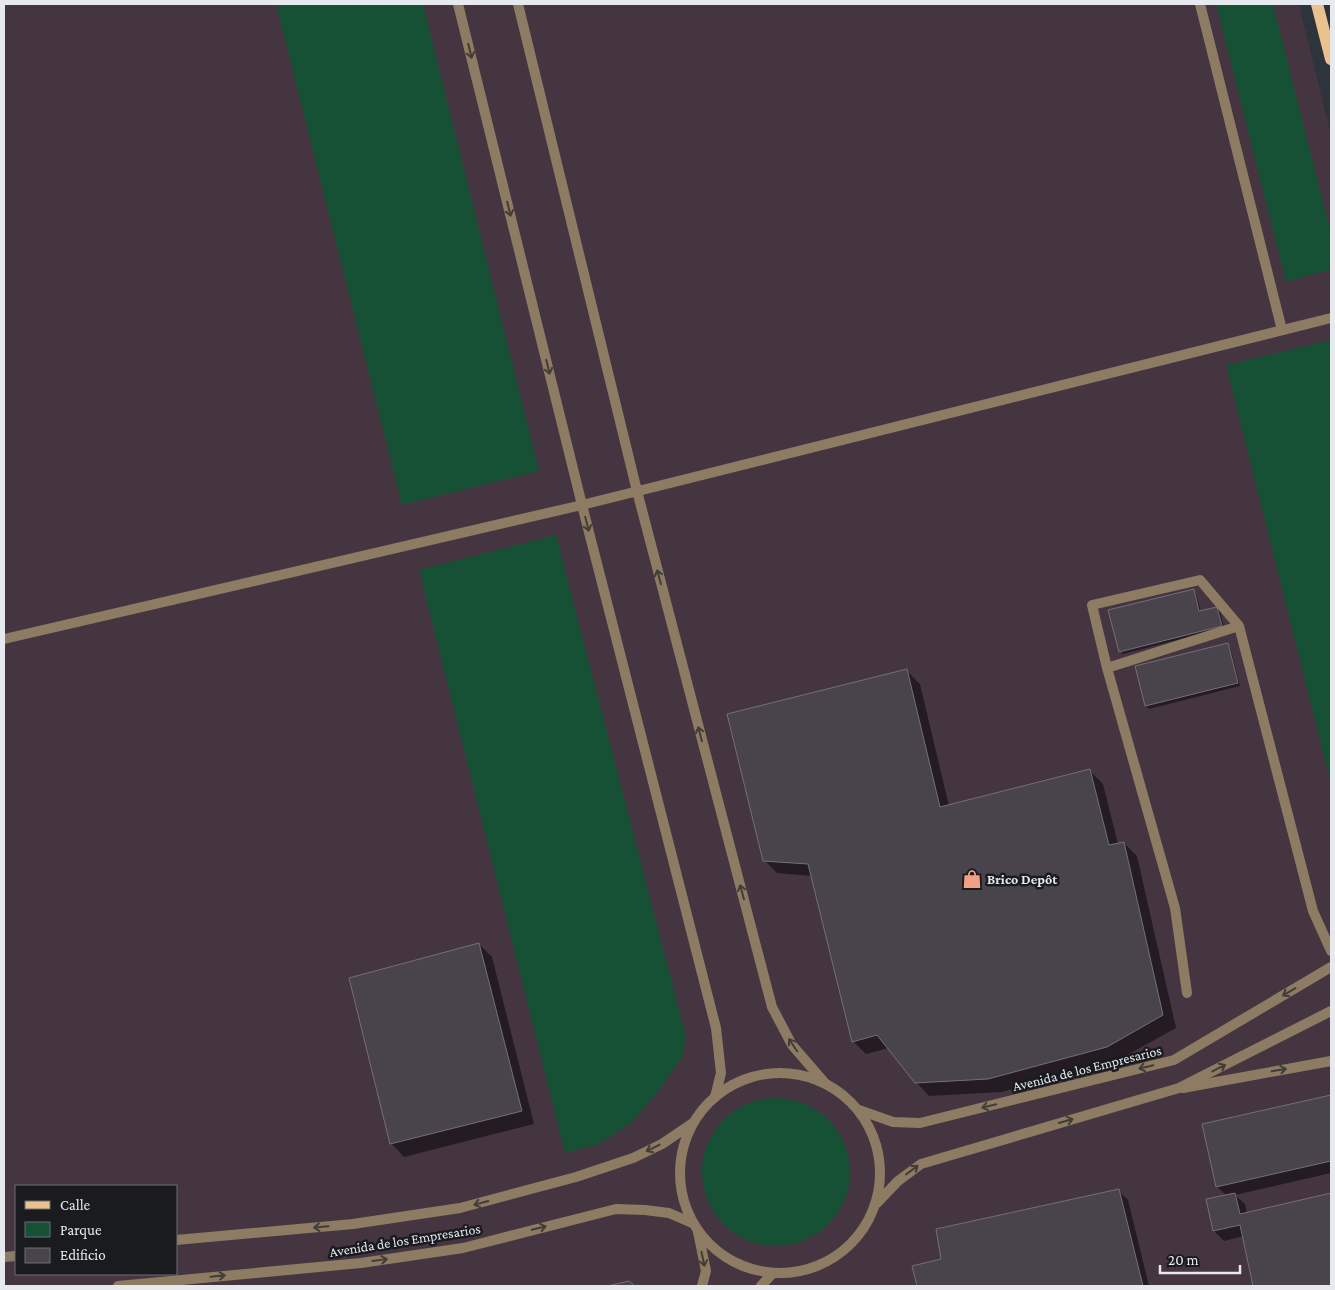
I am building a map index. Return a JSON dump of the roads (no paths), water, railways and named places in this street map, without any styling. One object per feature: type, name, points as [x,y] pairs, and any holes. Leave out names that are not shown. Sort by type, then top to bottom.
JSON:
[{"type":"main road","points":[[1317,4],[1331,59]]},
{"type":"street","points":[[458,4],[582,505],[716,1028],[721,1073],[715,1097]]},
{"type":"street","points":[[518,4],[636,491],[772,1007],[792,1045],[824,1082]]},
{"type":"street","points":[[1200,4],[1282,330]]},
{"type":"street","points":[[4,639],[582,505],[1331,318]]},
{"type":"street","points":[[1187,992],[1175,908],[1107,668],[1092,605],[1200,580],[1239,626],[1313,911],[1331,951]]},
{"type":"street","points":[[1107,668],[1239,626]]},
{"type":"street","name":"Avenida de los Empresarios","points":[[859,1110],[893,1122],[920,1123],[1174,1060],[1331,967]]},
{"type":"street","points":[[1180,1088],[1331,1011]]},
{"type":"street","points":[[876,1203],[898,1181],[921,1164],[1180,1088],[1331,1061]]},
{"type":"street","points":[[695,1227],[724,1257],[758,1272],[789,1274],[817,1267],[842,1252],[864,1229],[876,1203],[881,1172],[876,1140],[859,1110],[846,1096],[824,1082],[799,1074],[778,1072],[748,1078],[730,1086],[706,1105],[694,1122],[684,1143],[680,1163],[682,1196],[695,1227],[706,1272],[702,1286]]},
{"type":"street","name":"Avenida de los Empresarios","points":[[178,1240],[353,1224],[460,1208],[576,1177],[633,1158],[662,1144],[694,1122]]},
{"type":"street","name":"Avenida de los Empresarios","points":[[118,1286],[361,1263],[463,1248],[616,1209],[669,1213],[695,1227]]},
{"type":"street","points":[[761,1286],[772,1274]]},
{"type":"place","name":"Brico Depôt","points":[[972,879]]}]
